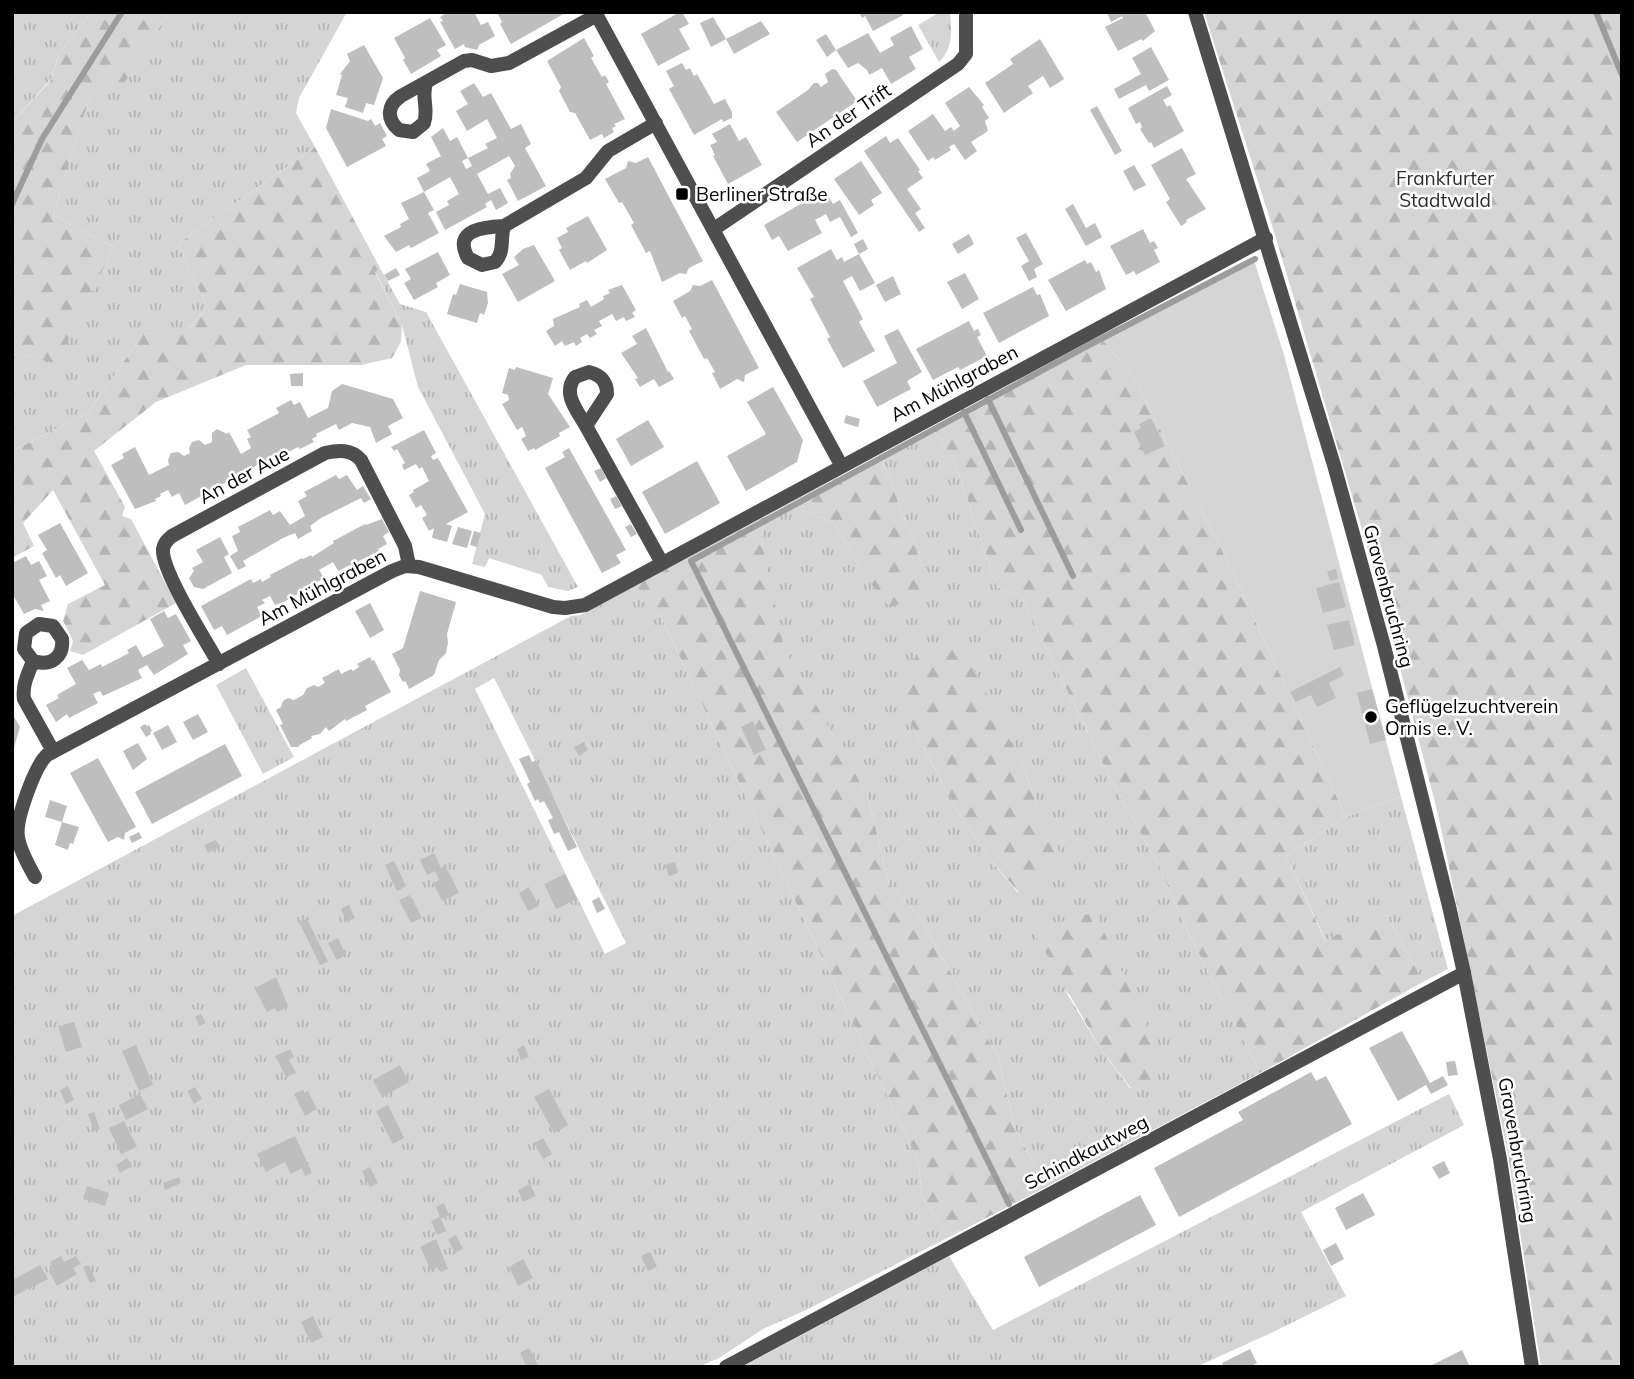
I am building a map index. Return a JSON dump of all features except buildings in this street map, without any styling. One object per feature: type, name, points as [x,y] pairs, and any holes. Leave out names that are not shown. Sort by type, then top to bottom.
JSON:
[{"type":"street","name":"An der Trift","points":[[714,229],[958,64],[965,54],[966,12]]},
{"type":"street","name":"Gravenbruchring","points":[[1195,12],[1334,465],[1384,646],[1464,973],[1511,1222],[1532,1367]]},
{"type":"street","points":[[426,83],[468,60],[491,66],[509,63],[596,14],[841,466]]},
{"type":"street","points":[[504,226],[586,178],[608,150],[656,123]]},
{"type":"street","name":"Am Mühlgraben","points":[[35,877],[23,852],[18,830],[43,758],[392,571],[410,565],[565,608],[585,605],[1266,239]]},
{"type":"street","points":[[586,426],[662,563]]},
{"type":"street","name":"An der Aue","points":[[219,664],[167,568],[163,550],[166,541],[325,453],[346,451],[361,460],[405,546],[410,565]]},
{"type":"street","points":[[33,661],[25,680],[24,699],[53,751]]},
{"type":"street","name":"Schindkautweg","points":[[726,1367],[1464,973]]},
{"type":"green space","points":[[12,12],[91,12],[59,54],[51,79],[12,123]]},
{"type":"green space","points":[[91,12],[169,12],[122,87],[94,83],[53,215],[114,247],[57,363],[12,354],[12,123],[51,80],[59,54]]},
{"type":"green space","points":[[169,12],[347,12],[299,98],[296,113],[315,147],[178,244],[207,307],[189,329],[143,334],[88,413],[12,451],[12,354],[57,362],[114,247],[53,215],[94,82],[122,86]]},
{"type":"green space","points":[[940,12],[950,12],[951,32],[947,51],[939,62],[918,25]]},
{"type":"green space","name":"Frankfurter Stadtwald","points":[[1204,12],[1622,12],[1622,1367],[1541,1367],[1508,1154],[1438,814],[1378,584],[1276,238]]},
{"type":"green space","points":[[315,147],[380,268],[375,272],[402,325],[401,342],[392,358],[361,365],[246,365],[156,402],[94,451],[125,507],[122,516],[131,519],[176,603],[83,655],[70,651],[73,641],[63,621],[68,604],[105,585],[53,490],[23,523],[34,546],[12,558],[12,451],[88,413],[143,334],[190,328],[207,307],[178,244]]},
{"type":"green space","points":[[1253,257],[1284,355],[1401,797],[1346,817],[1230,566],[1135,380],[1100,336]]},
{"type":"green space","points":[[380,268],[400,304],[426,312],[578,587],[568,591],[548,587],[542,575],[489,558],[485,567],[472,564],[485,514],[418,387],[402,325],[375,271]]},
{"type":"green space","points":[[1100,336],[1135,380],[1230,566],[1346,817],[1286,856],[1325,940],[1387,915],[1423,982],[1260,1073],[1185,926],[1161,870],[1109,776],[1021,596],[997,587],[955,462],[932,427]]},
{"type":"green space","points":[[932,427],[955,462],[997,587],[1021,596],[1109,776],[1161,870],[1185,926],[1260,1073],[1046,1187],[1015,1129],[998,1057],[919,916],[889,884],[868,796],[783,648],[761,537],[766,516],[786,505],[834,523],[861,570],[923,567],[880,455]],"holes":[[[911,724],[1021,762],[1039,809],[1018,893],[988,857],[956,809]],[[1065,990],[1154,1081],[1130,1088],[1101,1050]]]},
{"type":"green space","points":[[880,455],[923,567],[917,599],[889,607],[861,570],[834,523],[786,505]]},
{"type":"green space","points":[[766,516],[761,537],[784,648],[868,796],[889,884],[919,916],[998,1057],[1015,1129],[1046,1187],[961,1231],[946,1234],[922,1196],[918,1161],[661,617],[631,588]]},
{"type":"green space","points":[[631,588],[661,617],[918,1161],[922,1196],[946,1234],[961,1231],[763,1329],[719,1358],[698,1367],[14,1367],[12,916],[571,616],[580,615]],"holes":[[[494,678],[626,943],[605,954],[475,689]]]},
{"type":"green space","points":[[945,640],[970,661],[1021,762],[1061,855],[1019,893],[988,857],[956,809],[911,724],[899,667]]},
{"type":"green space","points":[[246,668],[294,757],[263,774],[216,685]]},
{"type":"green space","points":[[1401,797],[1448,969],[1423,982],[1387,915],[1326,941],[1286,856],[1346,817]]},
{"type":"green space","points":[[1095,912],[1155,1044],[1154,1081],[1131,1088],[1101,1050],[1033,930]]},
{"type":"green space","points":[[1449,1094],[1464,1125],[1301,1212],[1346,1296],[1196,1367],[742,1367],[949,1256],[993,1330]]},
{"type":"waterway","points":[[12,204],[42,139],[122,12]]},
{"type":"waterway","points":[[1596,12],[1622,75]]},
{"type":"waterway","points":[[1009,1204],[691,561],[1091,344],[1255,259]]},
{"type":"waterway","points":[[988,399],[1073,576]]},
{"type":"waterway","points":[[964,412],[1021,530]]},
{"type":"place","name":"Berliner Straße","points":[[682,194]]},
{"type":"place","name":"Geflügelzuchtverein Ornis e. V.","points":[[1371,717]]}]
